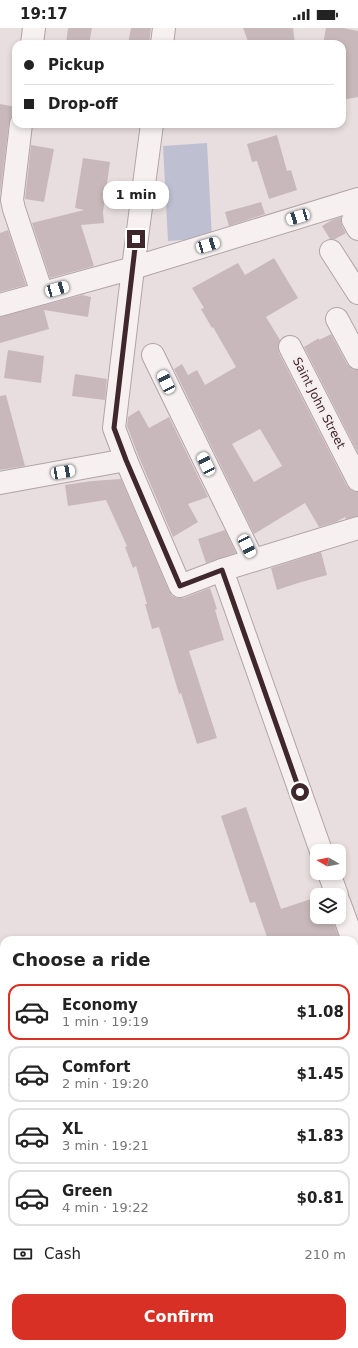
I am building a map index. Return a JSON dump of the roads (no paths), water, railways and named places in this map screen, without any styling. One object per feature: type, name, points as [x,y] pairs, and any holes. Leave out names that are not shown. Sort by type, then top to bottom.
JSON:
[{"type":"street","points":[[32,40],[34,28]]},
{"type":"street","points":[[162,40],[164,28]]},
{"type":"street","points":[[21,128],[12,200],[42,293]]},
{"type":"street","points":[[151,128],[114,428],[126,460],[180,586],[222,570],[358,528]]},
{"type":"street","points":[[0,305],[133,268],[358,199]]},
{"type":"street","points":[[331,251],[358,293]]},
{"type":"street","points":[[337,318],[358,358]]},
{"type":"street","name":"Saint John Street","points":[[290,347],[358,480]]},
{"type":"street","points":[[153,355],[254,560]]},
{"type":"street","points":[[0,483],[126,460]]},
{"type":"street","points":[[222,570],[319,844]]},
{"type":"street","points":[[346,922],[351,936]]}]
